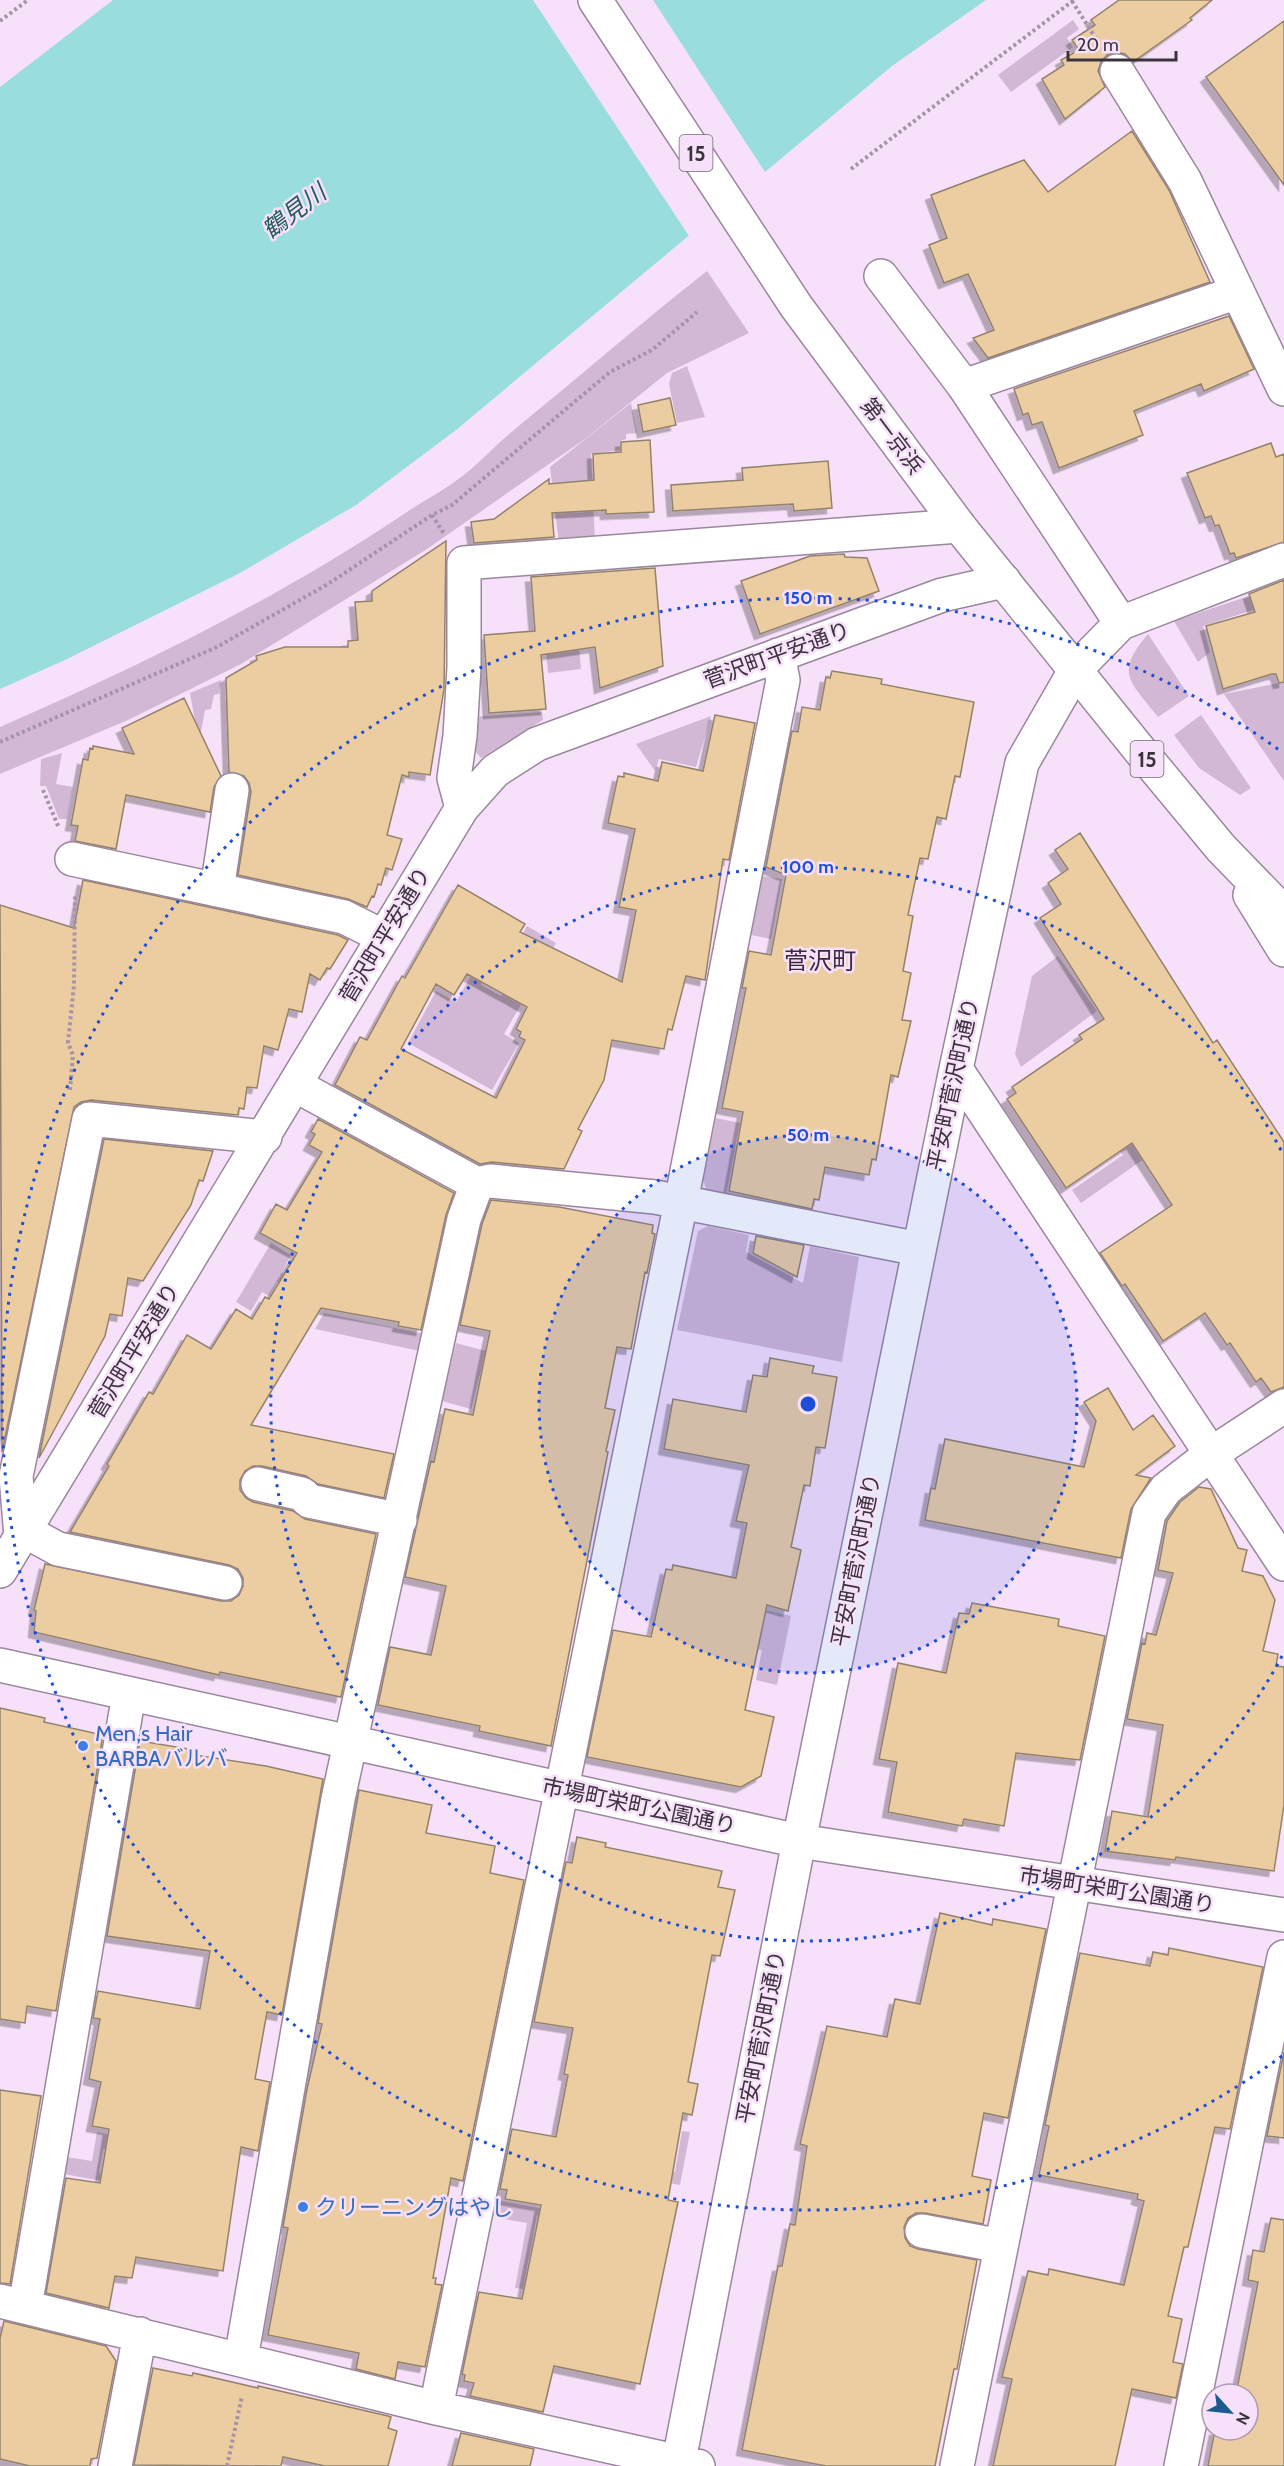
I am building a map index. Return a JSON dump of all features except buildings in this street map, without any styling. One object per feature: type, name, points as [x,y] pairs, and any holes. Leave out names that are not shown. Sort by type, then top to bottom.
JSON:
[{"type":"main road","name":"第一京浜","points":[[595,0],[796,306],[959,526],[1221,848],[1284,913]]},
{"type":"main road","points":[[1117,70],[1185,180],[1284,389]]},
{"type":"main road","points":[[881,276],[964,386],[1121,623],[1284,560]]},
{"type":"main road","points":[[964,386],[1238,292]]},
{"type":"main road","points":[[462,808],[454,778],[460,736],[464,667],[464,563],[959,526]]},
{"type":"main road","name":"菅沢町平安通り","points":[[0,1571],[265,1137],[462,808],[495,771],[537,744],[942,594],[1004,581]]},
{"type":"main road","name":"平安町菅沢町通り","points":[[685,2464],[799,1841],[956,1069],[1022,763],[1076,669],[1121,623]]},
{"type":"main road","points":[[436,2408],[681,1203],[783,680],[778,655]]},
{"type":"main road","points":[[217,890],[232,790]]},
{"type":"main road","name":"第一京浜","points":[[1221,848],[1284,950]]},
{"type":"main road","points":[[72,859],[344,917],[384,937]]},
{"type":"main road","points":[[956,1069],[1284,1564]]},
{"type":"main road","points":[[295,1085],[477,1184],[490,1181],[655,1197],[919,1249]]},
{"type":"main road","points":[[225,1583],[58,1549],[23,1534],[16,1476],[89,1119],[265,1137]]},
{"type":"main road","points":[[245,2359],[350,1741],[464,1219],[477,1184]]},
{"type":"main road","points":[[957,2466],[1149,1513],[1166,1489],[1211,1454],[1284,1406]]},
{"type":"main road","points":[[258,1484],[302,1494],[309,1501],[400,1520]]},
{"type":"main road","name":"市場町栄町公園通り","points":[[0,1665],[799,1841],[1284,1915]]},
{"type":"main road","points":[[129,1694],[13,2304],[245,2359],[436,2408],[685,2464]]},
{"type":"main road","points":[[1180,2466],[1284,1957]]},
{"type":"main road","points":[[922,2231],[1001,2246]]},
{"type":"main road","points":[[115,2466],[140,2334]]},
{"type":"path","points":[[0,21],[28,0]]},
{"type":"path","points":[[851,169],[1073,1],[1091,30]]},
{"type":"path","points":[[0,742],[217,646],[328,584],[432,515],[452,505],[610,372],[652,350],[697,312]]},
{"type":"path","points":[[72,859],[76,927],[74,985],[68,1043],[73,1055],[69,1115],[89,1119]]},
{"type":"path","points":[[227,2466],[245,2359]]},
{"type":"shaded area","points":[[1073,20],[1079,29],[1067,38],[1073,47],[1011,92],[998,75]]},
{"type":"shaded area","points":[[707,271],[749,333],[667,373],[585,439],[427,549],[241,664],[128,720],[0,774],[0,727],[207,630],[307,575],[444,489],[465,474],[508,435]]},
{"type":"shaded area","points":[[687,366],[705,417],[677,423],[669,384],[672,373]]},
{"type":"shaded area","points":[[631,403],[637,433],[626,434],[626,439],[620,441],[620,450],[591,454],[595,542],[559,544],[550,467]]},
{"type":"shaded area","points":[[1261,592],[1263,607],[1203,626],[1210,652],[1198,662],[1174,621]]},
{"type":"shaded area","points":[[577,625],[581,669],[548,673],[544,628]]},
{"type":"shaded area","points":[[1148,634],[1189,696],[1158,717],[1130,677],[1131,659]]},
{"type":"shaded area","points":[[221,680],[219,694],[214,695],[211,709],[205,710],[201,732],[197,732],[190,693]]},
{"type":"shaded area","points":[[1284,682],[1284,781],[1224,694]]},
{"type":"shaded area","points":[[542,712],[543,720],[481,758],[469,743],[471,717]]},
{"type":"shaded area","points":[[1201,715],[1251,788],[1240,795],[1199,768],[1174,735]]},
{"type":"shaded area","points":[[711,716],[696,767],[659,759],[655,771],[636,744]]},
{"type":"shaded area","points":[[62,753],[56,784],[73,787],[67,819],[59,819],[46,786],[40,786],[41,759]]},
{"type":"shaded area","points":[[762,876],[782,879],[771,939],[751,935]]},
{"type":"shaded area","points":[[527,926],[556,943],[504,1034],[519,1043],[492,1090],[408,1043],[436,991],[456,1002],[472,974],[483,980],[481,985],[501,996],[513,976],[502,970]]},
{"type":"shaded area","points":[[1058,956],[1097,1011],[1021,1067],[1015,1054],[1032,976]]},
{"type":"shaded area","points":[[1095,1115],[1151,1154],[1081,1203],[1072,1190],[1123,1155]]},
{"type":"shaded area","points":[[716,1118],[740,1123],[726,1194],[707,1191],[703,1180]]},
{"type":"shaded area","points":[[708,1226],[749,1235],[746,1252],[803,1283],[810,1246],[859,1257],[842,1362],[677,1330],[698,1231]]},
{"type":"shaded area","points":[[271,1243],[291,1255],[282,1272],[285,1275],[280,1283],[277,1282],[269,1296],[262,1292],[251,1311],[236,1302]]},
{"type":"shaded area","points":[[324,1313],[424,1334],[420,1351],[315,1329]]},
{"type":"shaded area","points":[[456,1343],[486,1351],[471,1409],[442,1401]]},
{"type":"shaded area","points":[[764,1610],[791,1616],[777,1685],[756,1680],[762,1650],[748,1647]]},
{"type":"shaded area","points":[[682,2131],[690,2132],[680,2185],[600,2171],[675,2172]]},
{"type":"shaded area","points":[[97,2132],[111,2135],[108,2149],[103,2149],[99,2173],[120,2177],[119,2184],[58,2173],[60,2156],[92,2161]]},
{"type":"shaded area","points":[[501,2201],[582,2216],[580,2223],[537,2215],[523,2289],[515,2288],[527,2223],[498,2218]]},
{"type":"water","name":"鶴見川","points":[[113,0],[986,0],[892,66],[456,430],[356,505],[240,573],[65,660],[0,689],[0,87]]},
{"type":"pier","points":[[533,0],[653,0],[767,175],[691,239]]},
{"type":"place","name":"Men,s Hair BARBAバルバ","points":[[83,1746]]},
{"type":"place","name":"クリーニングはやし","points":[[303,2207]]},
{"type":"district","name":"菅沢町","points":[[820,960]]}]
